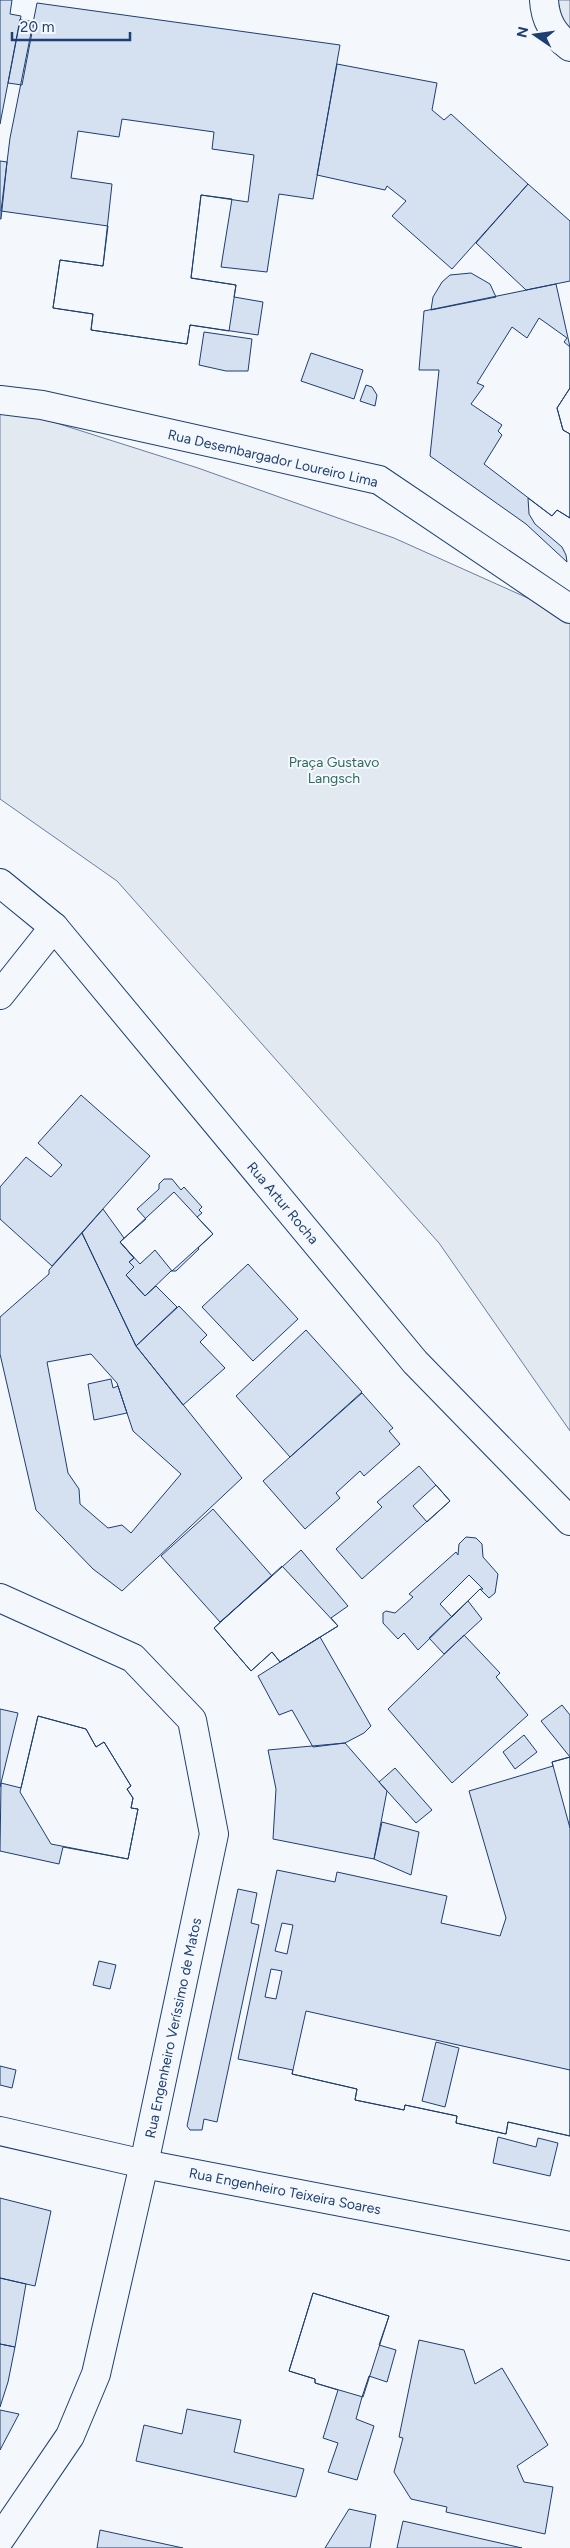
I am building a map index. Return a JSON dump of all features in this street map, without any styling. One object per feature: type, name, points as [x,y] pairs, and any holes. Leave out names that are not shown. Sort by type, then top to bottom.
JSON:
[{"type":"street","points":[[537,3],[559,39],[570,47]]},
{"type":"street","name":"Rua Desembargador Loureiro Lima","points":[[0,400],[42,405],[379,480],[570,609]]},
{"type":"street","name":"Rua Artur Rocha","points":[[0,883],[54,927],[415,1362],[570,1521]]},
{"type":"street","points":[[0,995],[54,927]]},
{"type":"street","name":"Rua Engenheiro Veríssimo de Matos","points":[[0,1598],[133,1658],[192,1720],[214,1834],[144,2164],[96,2374],[70,2436],[0,2539]]},
{"type":"street","name":"Rua Engenheiro Teixeira Soares","points":[[0,2131],[144,2164],[570,2246]]},
{"type":"green space","points":[[558,0],[570,0],[570,31],[562,21]]},
{"type":"green space","name":"Praça Gustavo Langsch","points":[[0,412],[28,414],[198,468],[394,538],[570,617],[570,1431],[439,1243],[117,881],[0,799]]},
{"type":"building","points":[[0,0],[12,0],[10,14],[21,16],[0,124]]},
{"type":"building","points":[[37,3],[340,45],[313,199],[279,194],[267,272],[221,267],[232,199],[201,195],[191,278],[236,285],[234,297],[263,302],[258,335],[190,325],[187,344],[91,330],[93,314],[53,308],[60,260],[103,266],[108,226],[1,211],[10,138]]},
{"type":"building","points":[[20,19],[34,22],[22,85],[8,83]]},
{"type":"building","points":[[337,64],[437,83],[432,110],[444,120],[451,114],[528,184],[452,269],[392,216],[406,201],[387,186],[385,190],[317,175]]},
{"type":"building","points":[[122,119],[214,132],[212,149],[254,155],[248,202],[201,195],[191,278],[236,285],[229,331],[190,325],[187,344],[91,330],[93,314],[53,308],[60,260],[103,266],[112,184],[71,178],[78,131],[119,137]]},
{"type":"building","points":[[0,161],[7,162],[1,219],[0,219]]},
{"type":"building","points":[[528,184],[570,221],[570,281],[526,290],[476,243]]},
{"type":"building","points":[[471,273],[490,284],[496,297],[431,310],[433,297],[442,282],[450,275]]},
{"type":"building","points":[[556,284],[570,347],[570,388],[557,408],[563,430],[570,434],[570,518],[557,510],[552,516],[528,498],[529,514],[535,524],[562,547],[567,562],[526,524],[430,456],[439,370],[419,370],[424,311]]},
{"type":"building","points":[[539,318],[567,338],[564,342],[570,347],[570,388],[557,408],[563,430],[570,434],[570,518],[557,510],[552,516],[484,464],[502,435],[498,431],[502,425],[471,404],[484,386],[477,383],[512,327],[527,338]]},
{"type":"building","points":[[204,332],[252,339],[248,371],[226,371],[199,365]]},
{"type":"building","points":[[311,353],[363,370],[354,399],[301,381]]},
{"type":"building","points":[[366,385],[372,387],[377,395],[375,406],[360,401]]},
{"type":"building","points":[[81,1095],[150,1156],[52,1266],[0,1219],[0,1187],[26,1157],[51,1177],[62,1165],[38,1143]]},
{"type":"building","points":[[164,1179],[172,1179],[181,1190],[184,1187],[202,1207],[199,1210],[202,1213],[197,1217],[213,1234],[176,1271],[171,1271],[145,1296],[126,1275],[134,1267],[129,1262],[134,1258],[120,1242],[146,1219],[137,1209],[159,1189],[159,1184]]},
{"type":"building","points":[[174,1192],[213,1234],[172,1271],[155,1250],[140,1264],[120,1242]]},
{"type":"building","points":[[103,1209],[124,1238],[120,1242],[134,1258],[129,1262],[134,1267],[126,1275],[145,1296],[156,1286],[177,1307],[136,1346],[82,1233]]},
{"type":"building","points":[[82,1233],[136,1346],[242,1478],[122,1591],[93,1569],[36,1510],[0,1354],[0,1317],[49,1274],[49,1270]]},
{"type":"building","points":[[248,1264],[298,1319],[253,1361],[202,1307]]},
{"type":"building","points":[[179,1306],[207,1335],[200,1342],[225,1368],[183,1405],[136,1346]]},
{"type":"building","points":[[306,1330],[362,1392],[290,1457],[236,1396]]},
{"type":"building","points":[[91,1354],[117,1383],[133,1431],[181,1474],[131,1533],[122,1525],[108,1528],[80,1504],[79,1489],[68,1473],[47,1362]]},
{"type":"building","points":[[111,1379],[113,1388],[118,1386],[127,1413],[94,1420],[88,1384]]},
{"type":"building","points":[[362,1393],[393,1428],[389,1431],[400,1444],[364,1476],[360,1471],[336,1493],[340,1498],[305,1529],[263,1481]]},
{"type":"building","points":[[419,1466],[450,1501],[362,1579],[336,1549],[382,1507],[377,1502]]},
{"type":"building","points":[[436,1485],[450,1501],[427,1522],[413,1506]]},
{"type":"building","points":[[213,1509],[272,1576],[220,1622],[161,1556]]},
{"type":"building","points":[[466,1537],[476,1538],[482,1544],[483,1557],[498,1574],[495,1593],[489,1598],[480,1589],[418,1650],[404,1633],[398,1639],[383,1623],[383,1613],[386,1611],[395,1613],[413,1597],[409,1594],[456,1552],[458,1555],[459,1544]]},
{"type":"building","points":[[301,1550],[348,1606],[331,1618],[338,1626],[280,1662],[272,1652],[251,1671],[214,1628]]},
{"type":"building","points":[[282,1566],[338,1626],[280,1662],[272,1652],[251,1671],[214,1628]]},
{"type":"building","points":[[469,1575],[483,1589],[480,1589],[452,1617],[440,1604]]},
{"type":"building","points":[[468,1601],[482,1619],[444,1654],[429,1638]]},
{"type":"building","points":[[464,1635],[500,1673],[496,1677],[528,1715],[452,1783],[388,1709]]},
{"type":"building","points":[[320,1637],[371,1726],[364,1733],[345,1743],[313,1747],[292,1710],[279,1715],[258,1676]]},
{"type":"building","points":[[562,1705],[570,1715],[570,1757],[541,1721]]},
{"type":"building","points":[[0,1709],[18,1713],[0,1787]]},
{"type":"building","points":[[38,1716],[86,1729],[96,1747],[104,1742],[131,1786],[127,1789],[133,1798],[131,1808],[138,1809],[128,1859],[51,1844],[20,1792]]},
{"type":"building","points":[[38,1716],[86,1729],[96,1747],[104,1742],[131,1786],[127,1789],[133,1798],[131,1808],[138,1809],[128,1859],[63,1847],[59,1864],[0,1851],[1,1783],[21,1788]]},
{"type":"building","points":[[524,1735],[537,1752],[515,1769],[503,1752]]},
{"type":"building","points":[[345,1743],[387,1791],[374,1859],[273,1839],[276,1789],[268,1750]]},
{"type":"building","points":[[570,1757],[570,2136],[508,2122],[506,2134],[456,2123],[457,2116],[405,2105],[404,2110],[355,2100],[357,2089],[292,2074],[293,2070],[238,2059],[277,1870],[335,1882],[337,1872],[447,1896],[441,1923],[500,1936],[506,1918],[469,1791],[553,1766],[552,1762]],"holes":[[[282,1923],[293,1925],[287,1954],[275,1951]],[[271,1969],[282,1971],[276,1999],[265,1997]]]},
{"type":"building","points":[[570,1757],[570,1828],[552,1762]]},
{"type":"building","points":[[395,1768],[432,1810],[416,1823],[379,1782]]},
{"type":"building","points":[[382,1822],[419,1832],[411,1875],[374,1859]]},
{"type":"building","points":[[238,1889],[257,1893],[251,1923],[259,1925],[217,2122],[204,2119],[202,2130],[190,2130],[187,2126]]},
{"type":"building","points":[[99,1961],[116,1965],[110,1989],[93,1985]]},
{"type":"building","points":[[306,2011],[570,2070],[570,2136],[508,2122],[506,2134],[456,2123],[457,2116],[405,2105],[404,2110],[355,2100],[357,2089],[292,2074]]},
{"type":"building","points":[[436,2042],[459,2048],[445,2107],[422,2101]]},
{"type":"building","points":[[0,2066],[16,2070],[12,2088],[0,2085]]},
{"type":"building","points":[[498,2137],[536,2147],[538,2138],[558,2143],[550,2176],[493,2163]]},
{"type":"building","points":[[0,2198],[51,2211],[35,2286],[0,2278]]},
{"type":"building","points":[[0,2278],[26,2284],[15,2347],[0,2344]]},
{"type":"building","points":[[313,2293],[389,2316],[363,2397],[315,2383],[315,2379],[289,2371]]},
{"type":"building","points":[[313,2293],[389,2316],[379,2345],[396,2350],[387,2382],[369,2376],[362,2397],[356,2419],[374,2426],[357,2480],[328,2472],[338,2443],[323,2438],[338,2390],[315,2383],[315,2379],[289,2371]]},
{"type":"building","points":[[419,2340],[464,2350],[475,2384],[502,2368],[548,2445],[517,2466],[524,2482],[553,2487],[545,2534],[446,2512],[447,2507],[411,2499],[394,2472],[403,2438],[399,2437]]},
{"type":"building","points":[[0,2344],[15,2347],[8,2382],[0,2407]]},
{"type":"building","points":[[187,2409],[241,2420],[234,2452],[304,2469],[296,2497],[136,2461],[144,2425],[182,2434]]},
{"type":"building","points":[[0,2410],[19,2414],[0,2450]]},
{"type":"building","points":[[349,2509],[376,2515],[370,2548],[325,2548]]},
{"type":"building","points":[[403,2521],[522,2548],[397,2548]]},
{"type":"building","points":[[100,2530],[183,2548],[97,2548]]}]
